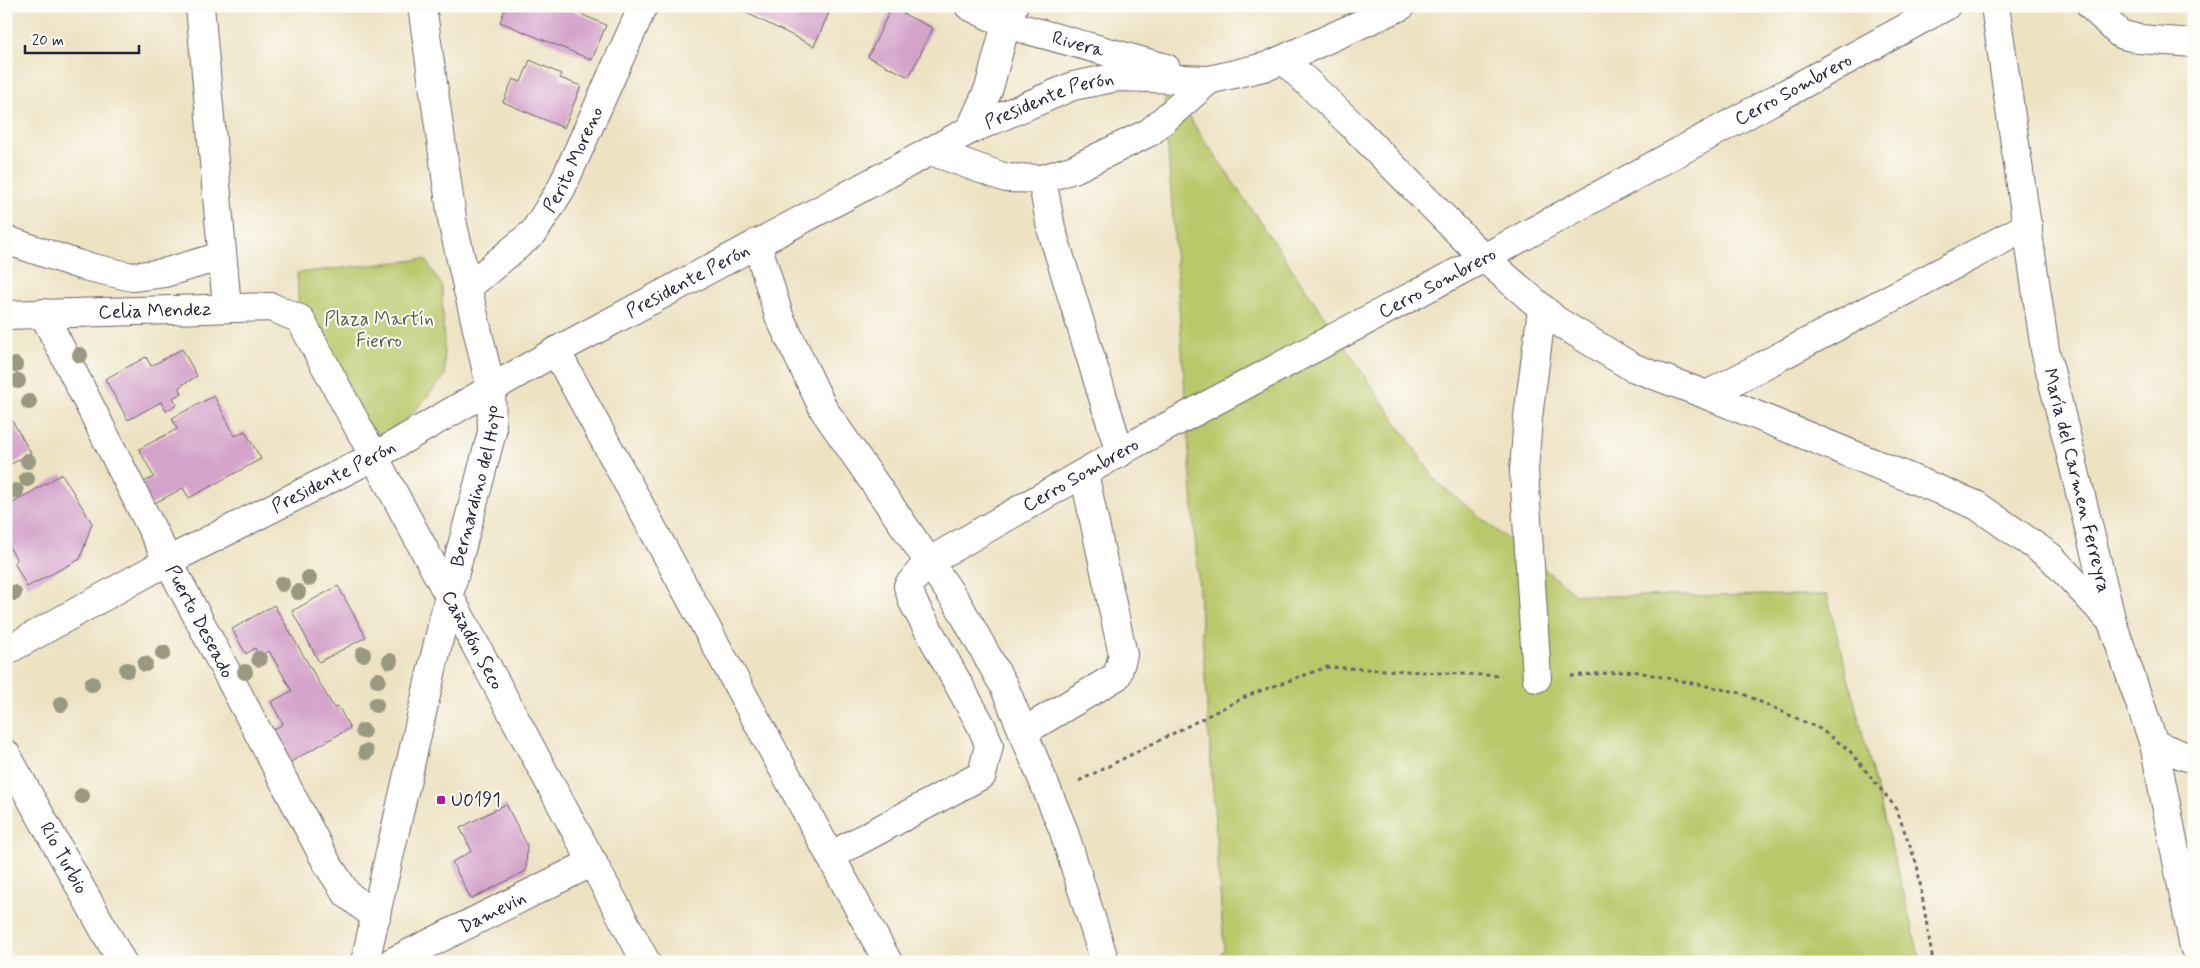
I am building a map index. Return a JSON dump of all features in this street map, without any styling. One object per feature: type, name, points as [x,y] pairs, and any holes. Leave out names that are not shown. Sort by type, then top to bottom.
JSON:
[{"type":"street","points":[[200,6],[227,307]]},
{"type":"street","name":"Bernardino del Hoyo","points":[[365,962],[449,595],[492,432],[491,389],[452,225],[422,6]]},
{"type":"street","name":"Perito Moreno","points":[[467,288],[534,232],[561,189],[643,6]]},
{"type":"street","name":"Rivera","points":[[968,6],[1010,15],[1209,80]]},
{"type":"street","name":"Presidente Perón","points":[[6,651],[168,562],[375,456],[556,351],[970,130],[1073,86],[1118,77],[1209,80],[1268,66],[1284,60],[1371,14],[1401,6]]},
{"type":"street","name":"Cerro Sombrero","points":[[928,562],[1120,453],[1484,258],[1946,6]]},
{"type":"street","name":"María del Carmen Ferreyra","points":[[1995,6],[2045,350],[2112,622],[2154,744],[2194,947]]},
{"type":"street","points":[[2091,6],[2120,34],[2139,39],[2194,43]]},
{"type":"street","points":[[970,130],[989,88],[1010,15]]},
{"type":"street","points":[[1284,60],[1350,123],[1484,258],[1557,321],[1632,367],[1707,395],[1976,505],[2051,557],[2112,622]]},
{"type":"street","points":[[931,151],[1006,178],[1042,179],[1074,169],[1150,132],[1209,80]]},
{"type":"street","points":[[1042,179],[1051,228],[1120,453]]},
{"type":"street","points":[[1707,395],[2028,226]]},
{"type":"street","points":[[6,240],[80,265],[132,277],[164,273],[222,256]]},
{"type":"street","points":[[757,243],[779,316],[824,410],[958,604],[1004,686],[1064,829],[1106,962]]},
{"type":"street","name":"Celia Mendez","points":[[6,315],[271,307],[300,319]]},
{"type":"street","points":[[1537,678],[1524,471],[1528,417],[1542,309]]},
{"type":"street","name":"Puerto Deseado","points":[[43,313],[168,562],[328,865],[347,894],[376,917]]},
{"type":"street","name":"Cañadón Seco","points":[[300,319],[646,962]]},
{"type":"street","points":[[556,351],[888,962]]},
{"type":"street","points":[[1023,732],[1116,676],[1123,655],[1084,473]]},
{"type":"street","points":[[830,856],[982,774],[989,745],[982,727],[913,602],[908,586],[928,562]]},
{"type":"street","points":[[2154,744],[2187,757],[2194,757]]},
{"type":"street","name":"Río Turbio","points":[[6,754],[122,962]]},
{"type":"street","name":"Damevin","points":[[392,962],[593,862]]},
{"type":"path","points":[[1049,796],[1250,695],[1327,667],[1537,678],[1633,671],[1741,693],[1820,729],[1849,750],[1896,808],[1917,866],[1933,962]]},
{"type":"green space","points":[[1163,79],[1437,482],[1575,594],[1599,596],[1827,595],[1921,962],[1214,962],[1224,950]]},
{"type":"green space","name":"Plaza Martín Fierro","points":[[425,259],[442,286],[445,376],[375,456],[299,317],[297,273]]},
{"type":"building","points":[[506,6],[562,6],[606,25],[592,60],[500,22]]},
{"type":"building","points":[[732,6],[832,6],[814,46]]},
{"type":"building","points":[[891,8],[933,28],[909,77],[868,57]]},
{"type":"building","points":[[530,60],[561,74],[560,78],[581,86],[564,128],[503,102],[513,79],[521,82]]},
{"type":"building","points":[[182,349],[197,376],[179,387],[182,393],[173,398],[177,405],[166,411],[161,402],[128,420],[105,379],[146,357],[151,366]]},
{"type":"building","points":[[214,396],[235,436],[245,431],[261,459],[189,498],[183,488],[151,505],[140,484],[154,477],[139,449],[177,429],[172,418]]},
{"type":"building","points":[[6,410],[31,453],[6,467]]},
{"type":"building","points":[[62,474],[92,523],[80,559],[27,587],[14,562],[17,560],[6,542],[6,507]]},
{"type":"building","points":[[338,586],[366,637],[319,662],[292,611]]},
{"type":"building","points":[[274,605],[334,708],[338,706],[350,728],[287,764],[268,733],[283,724],[271,702],[292,691],[269,651],[259,656],[255,648],[246,654],[232,629]]},
{"type":"building","points":[[506,804],[527,845],[526,871],[471,899],[452,862],[472,851],[460,828]]},
{"type":"place","name":"U0191","points":[[441,800]]}]
